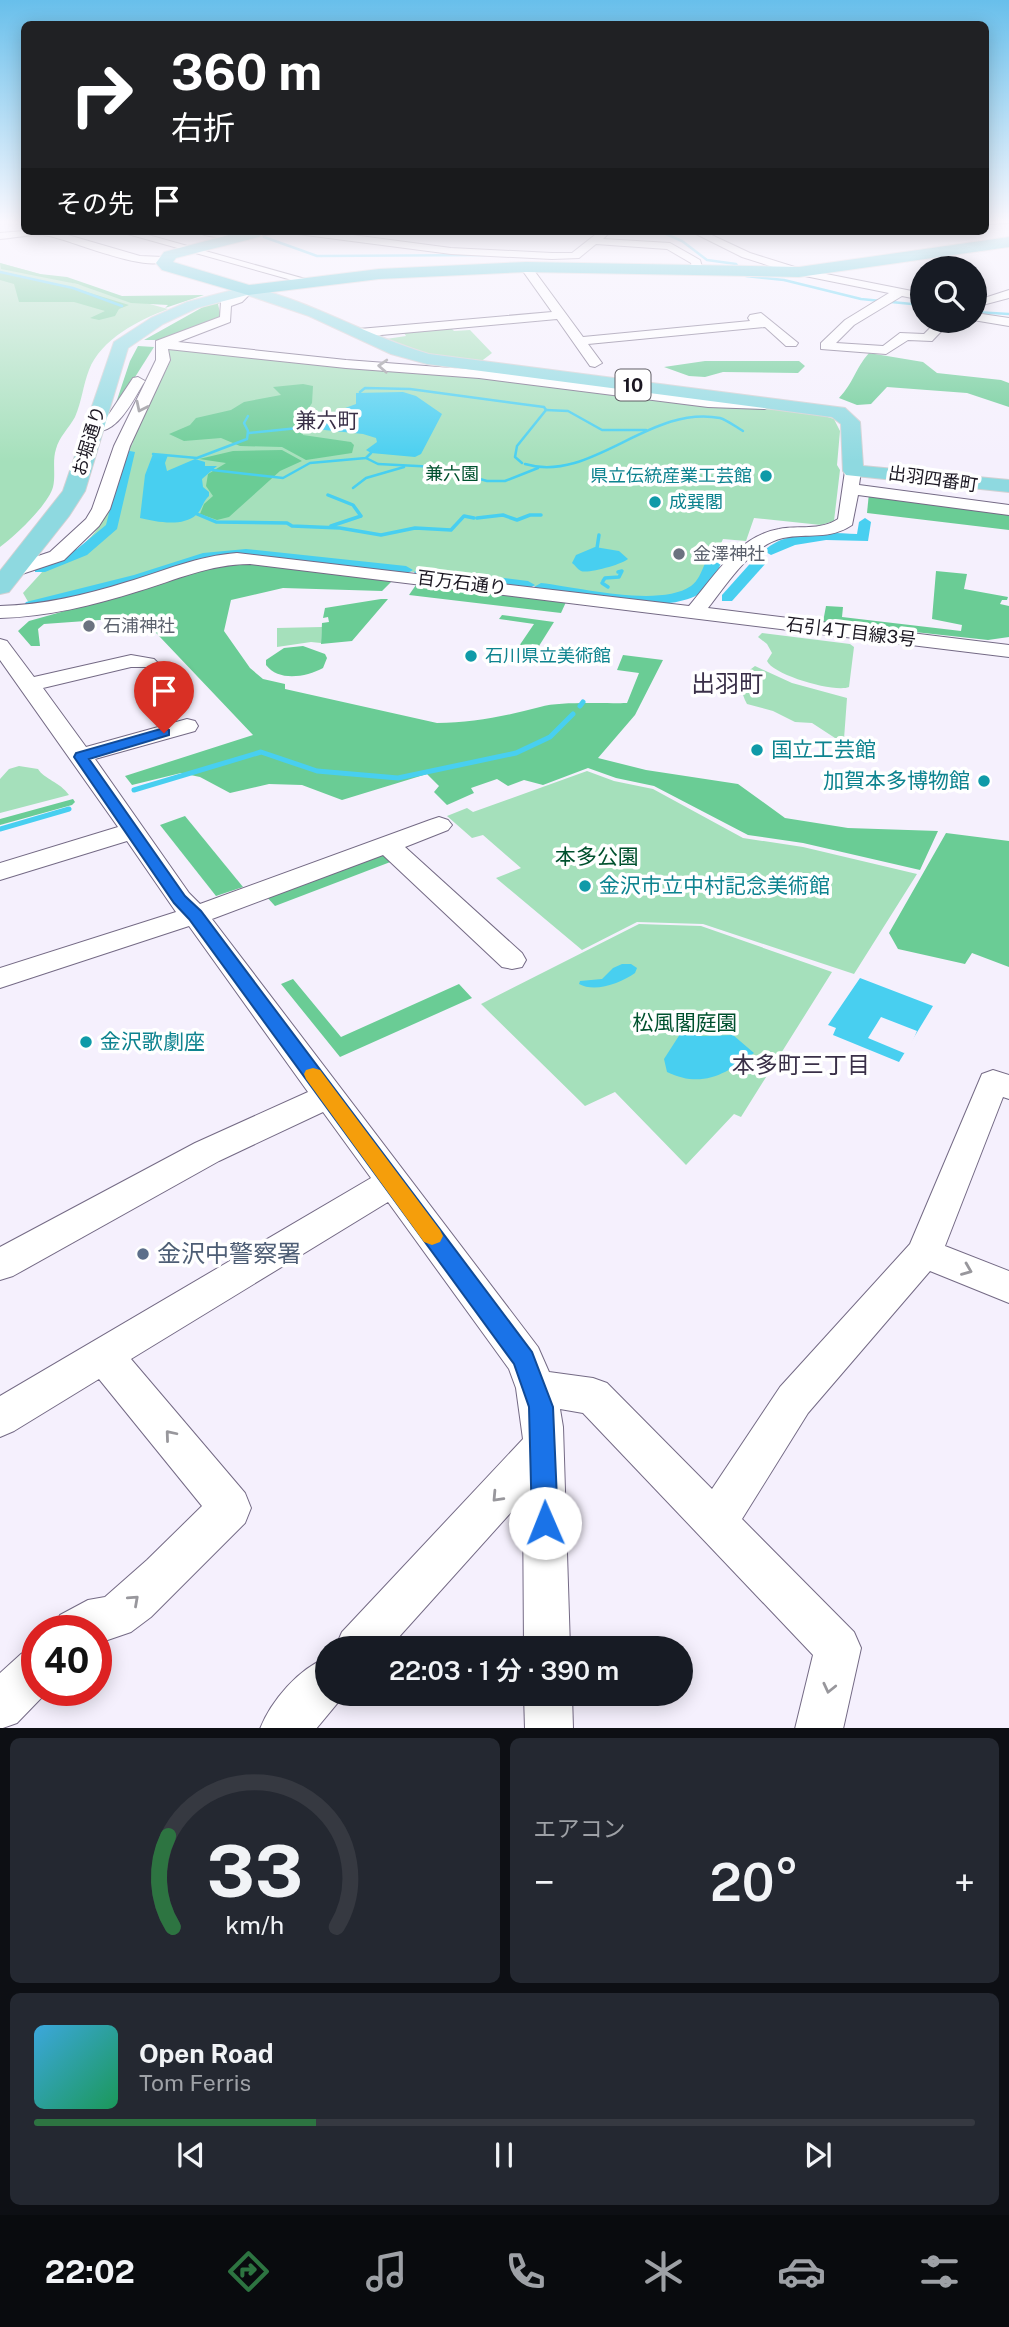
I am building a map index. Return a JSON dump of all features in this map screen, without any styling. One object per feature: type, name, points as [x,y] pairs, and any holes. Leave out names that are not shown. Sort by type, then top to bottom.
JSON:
[{"type":"main road","name":"お堀通り","points":[[9,568],[61,511],[74,491],[120,346],[135,333],[207,301]]},
{"type":"main road","name":"10","points":[[279,301],[315,313],[397,350],[428,359],[838,412],[848,418],[851,429],[852,480]]},
{"type":"main road","points":[[852,480],[1009,486]]},
{"type":"street","points":[[93,428],[112,420],[161,344],[226,319],[225,304],[234,301]]},
{"type":"street","points":[[550,301],[595,363]]},
{"type":"street","points":[[885,301],[834,336],[826,346],[882,351],[905,335],[927,338],[932,333]]},
{"type":"street","points":[[987,305],[1009,307]]},
{"type":"street","points":[[359,333],[561,315]]},
{"type":"street","points":[[987,319],[1009,322]]},
{"type":"street","points":[[581,341],[710,329],[764,320],[791,343]]},
{"type":"street","points":[[161,344],[346,364],[479,374],[708,403],[800,406]]},
{"type":"street","points":[[9,568],[57,556],[93,522],[101,509],[122,446],[163,360],[161,344]]},
{"type":"street","points":[[693,613],[747,552],[766,538],[780,533],[821,531],[841,526],[846,521],[852,480]]},
{"type":"street","name":"出羽四番町","points":[[852,480],[1009,510]]},
{"type":"street","name":"百万石通り","points":[[0,612],[30,612],[149,582],[213,560],[231,558],[408,576],[693,613]]},
{"type":"street","name":"石引4丁目線3号","points":[[693,613],[1009,651]]},
{"type":"street","points":[[0,645],[179,899],[195,915],[524,1359],[536,1388],[542,1417],[547,1636]]},
{"type":"street","points":[[29,685],[131,661],[146,663]]},
{"type":"street","points":[[81,757],[187,726]]},
{"type":"street","points":[[0,978],[195,915],[439,825]]},
{"type":"street","points":[[0,872],[133,831]]},
{"type":"street","points":[[388,845],[512,960]]},
{"type":"street","points":[[715,1522],[794,1400],[925,1253],[993,1082],[1009,1087]]},
{"type":"street","points":[[0,1265],[207,1152],[329,1096]]},
{"type":"street","points":[[0,1418],[392,1182]]},
{"type":"street","points":[[925,1253],[1009,1287]]},
{"type":"street","points":[[104,1356],[230,1508],[162,1576],[117,1616],[112,1617]]},
{"type":"street","points":[[536,1388],[593,1396],[838,1648],[819,1728]]},
{"type":"street","points":[[369,1636],[543,1447]]},
{"type":"street","points":[[0,1706],[21,1686]]},
{"type":"street","points":[[284,1728],[315,1694]]},
{"type":"street","points":[[548,1706],[549,1728]]},
{"type":"green space","points":[[0,301],[137,301],[168,309],[122,332],[102,349],[87,376],[75,417],[57,445],[54,482],[50,494],[30,520],[0,547]]},
{"type":"green space","points":[[115,301],[129,305],[119,309],[115,316],[99,320],[90,318],[105,311],[74,302],[19,302]]},
{"type":"green space","points":[[124,301],[187,301],[165,308],[168,305]]},
{"type":"green space","points":[[226,301],[218,304],[221,317],[160,340],[144,340],[203,307]]},
{"type":"green space","points":[[450,327],[454,331],[470,330],[492,353],[479,363],[424,354],[386,339],[406,336],[403,331]]},
{"type":"green space","points":[[138,346],[154,347],[113,412],[130,361]]},
{"type":"green space","name":"兼六園","points":[[171,348],[414,369],[708,405],[812,412],[834,419],[840,431],[837,465],[840,470],[834,521],[821,525],[754,518],[746,541],[723,539],[702,585],[695,591],[675,598],[621,596],[241,552],[203,556],[139,578],[30,605],[23,593],[43,571],[40,569],[78,549],[103,521],[119,486],[137,428],[171,360],[167,350]]},
{"type":"green space","points":[[869,353],[923,362],[937,373],[1009,383],[1009,407],[967,393],[887,387],[871,404],[857,405],[839,398]]},
{"type":"green space","points":[[705,361],[799,361],[805,366],[798,373],[723,372],[705,377],[689,376],[664,367]]},
{"type":"green space","points":[[303,384],[313,386],[312,403],[299,423],[303,435],[351,442],[354,445],[352,453],[306,460],[282,447],[240,446],[221,438],[184,441],[169,434],[190,425],[196,418],[231,410],[244,402],[281,395],[273,387]]},
{"type":"green space","points":[[282,450],[302,461],[280,471],[229,517],[217,520],[200,514],[204,504],[213,496],[206,486],[208,474],[226,463],[199,459],[233,451]]},
{"type":"green space","points":[[869,493],[1009,512],[1009,530],[867,513]]},
{"type":"green space","points":[[251,563],[392,581],[382,591],[283,588],[231,600],[224,631],[250,668],[263,679],[285,684],[285,689],[437,723],[463,722],[549,705],[627,703],[639,673],[617,670],[623,655],[663,660],[635,715],[598,758],[646,770],[738,784],[785,818],[848,828],[938,831],[920,870],[803,843],[748,835],[654,786],[616,778],[588,768],[543,785],[524,780],[508,786],[497,779],[471,788],[474,793],[447,805],[434,792],[439,786],[427,774],[342,800],[302,785],[269,784],[230,793],[200,777],[181,773],[132,785],[125,776],[253,735],[141,617],[44,624],[38,629],[40,646],[31,646],[18,631],[29,621],[165,583],[214,565]]},
{"type":"green space","points":[[936,571],[967,574],[964,589],[1008,597],[1000,604],[1009,606],[1009,637],[988,640],[823,622],[826,606],[843,607],[842,617],[961,631],[962,625],[932,619]]},
{"type":"green space","points":[[418,582],[566,602],[561,613],[409,595]]},
{"type":"green space","points":[[388,599],[352,641],[321,644],[322,623],[329,622],[328,617],[323,618],[325,608]]},
{"type":"green space","points":[[502,615],[554,622],[539,646],[532,644],[528,651],[517,649],[534,624],[499,619]]},
{"type":"green space","points":[[322,627],[321,643],[277,647],[277,628]]},
{"type":"green space","points":[[762,633],[850,644],[854,647],[849,687],[818,685],[780,672],[767,661],[772,653],[767,644],[758,637]]},
{"type":"green space","points":[[303,646],[325,654],[327,658],[323,668],[309,674],[285,676],[266,665],[266,660],[284,648]]},
{"type":"green space","points":[[755,666],[792,683],[847,698],[844,739],[835,738],[812,723],[795,722],[773,711],[747,704],[742,690],[742,679],[743,675]]},
{"type":"green space","points":[[19,766],[38,769],[69,795],[0,813],[0,779],[9,769]]},
{"type":"green space","name":"本多公園","points":[[587,771],[614,781],[653,789],[743,838],[803,847],[917,874],[854,974],[703,924],[637,922],[582,950],[496,878],[521,868],[483,835],[472,838],[447,816],[467,808],[473,812]]},
{"type":"green space","points":[[73,799],[75,802],[72,805],[0,825],[0,819]]},
{"type":"green space","points":[[185,816],[243,887],[216,896],[160,825]]},
{"type":"green space","points":[[946,833],[1009,841],[1009,967],[972,953],[965,964],[898,949],[889,933]]},
{"type":"green space","points":[[382,850],[393,861],[275,906],[265,895]]},
{"type":"green space","name":"松風閣庭園","points":[[639,924],[701,926],[832,972],[741,1117],[734,1114],[686,1165],[615,1092],[585,1106],[481,1004]]},
{"type":"green space","points":[[293,979],[341,1037],[459,984],[472,998],[340,1057],[281,984]]},
{"type":"water","points":[[403,392],[416,396],[442,414],[421,454],[415,457],[371,453],[366,450],[377,442],[376,438],[363,434],[315,429],[329,414],[356,404],[356,393]]},
{"type":"water","points":[[153,454],[168,455],[165,463],[167,471],[195,459],[205,462],[205,466],[217,466],[202,479],[203,487],[209,492],[209,496],[191,519],[169,522],[140,518],[145,475]]},
{"type":"water","points":[[595,547],[619,551],[628,559],[585,572],[572,563],[576,555]]},
{"type":"water","points":[[631,964],[637,968],[635,973],[608,986],[585,987],[579,984],[580,981],[602,979],[613,968]]},
{"type":"water","points":[[860,978],[933,1006],[899,1062],[833,1035],[836,1028],[828,1025]]},
{"type":"water","points":[[682,1031],[702,1036],[733,1035],[754,1053],[713,1077],[680,1077],[667,1072],[664,1059]]},
{"type":"pier","points":[[881,1017],[917,1031],[908,1052],[904,1053],[868,1038]]},
{"type":"waterway","points":[[107,301],[122,306]]},
{"type":"waterway","points":[[878,301],[910,304]]},
{"type":"waterway","points":[[987,313],[1009,314]]},
{"type":"waterway","points":[[360,392],[365,388],[410,389],[544,407],[546,410]]},
{"type":"waterway","points":[[522,463],[515,457],[517,446],[546,410]]},
{"type":"waterway","points":[[546,410],[568,411],[602,430],[646,430]]},
{"type":"waterway","points":[[153,454],[197,458],[247,439],[248,431],[244,423],[248,416]]},
{"type":"waterway","points":[[525,464],[549,467],[573,463],[669,422],[694,417],[720,418],[743,431]]},
{"type":"waterway","points":[[249,433],[318,426]]},
{"type":"waterway","points":[[40,569],[82,552],[112,526],[129,452]]},
{"type":"waterway","points":[[366,458],[371,453]]},
{"type":"waterway","points":[[212,470],[283,478],[310,463],[366,458]]},
{"type":"waterway","points":[[366,458],[378,464],[437,467],[487,481],[505,481],[538,468]]},
{"type":"waterway","points":[[353,488],[366,478],[404,467]]},
{"type":"waterway","points":[[328,495],[353,505],[361,516],[331,526]]},
{"type":"waterway","points":[[866,510],[867,498]]},
{"type":"waterway","points":[[197,514],[216,522],[287,523],[292,526],[340,528],[381,535],[415,528],[451,530],[464,516],[474,518]]},
{"type":"waterway","points":[[477,518],[503,515],[517,520],[530,515],[541,515]]},
{"type":"waterway","points":[[828,537],[863,538],[865,522]]},
{"type":"waterway","points":[[597,548],[599,535]]},
{"type":"waterway","points":[[771,551],[792,541],[824,537]]},
{"type":"waterway","points":[[705,581],[720,547]]},
{"type":"waterway","points":[[203,557],[246,553],[406,570]]},
{"type":"waterway","points":[[31,605],[139,578],[193,560]]},
{"type":"waterway","points":[[727,598],[761,560]]},
{"type":"waterway","points":[[603,581],[605,578],[619,577],[622,571],[618,572]]},
{"type":"waterway","points":[[421,572],[528,585]]},
{"type":"waterway","points":[[602,583],[608,587]]},
{"type":"waterway","points":[[576,591],[625,598],[661,599],[693,592],[704,583]]},
{"type":"waterway","points":[[541,587],[567,590]]},
{"type":"waterway","points":[[580,706],[583,702]]},
{"type":"waterway","points":[[134,790],[261,752],[317,771],[398,778],[516,753],[550,737],[573,714]]},
{"type":"waterway","points":[[0,829],[69,809]]},
{"type":"slow traffic","points":[[313,1074],[432,1236]]},
{"type":"place","name":"県立伝統産業工芸館","points":[[766,476]]},
{"type":"place","name":"成巽閣","points":[[655,502]]},
{"type":"place","name":"金澤神社","points":[[679,554]]},
{"type":"place","name":"石浦神社","points":[[89,626]]},
{"type":"place","name":"石川県立美術館","points":[[471,656]]},
{"type":"place","name":"国立工芸館","points":[[757,750]]},
{"type":"place","name":"加賀本多博物館","points":[[984,781]]},
{"type":"place","name":"金沢市立中村記念美術館","points":[[585,886]]},
{"type":"place","name":"金沢歌劇座","points":[[86,1042]]},
{"type":"place","name":"金沢中警察署","points":[[143,1254]]},
{"type":"district","name":"兼六町","points":[[327,421]]},
{"type":"district","name":"出羽町","points":[[727,684]]},
{"type":"district","name":"本多町三丁目","points":[[801,1065]]},
{"type":"route","points":[[164,733],[81,757],[179,899],[195,915],[524,1359],[541,1407],[545,1523]]}]
